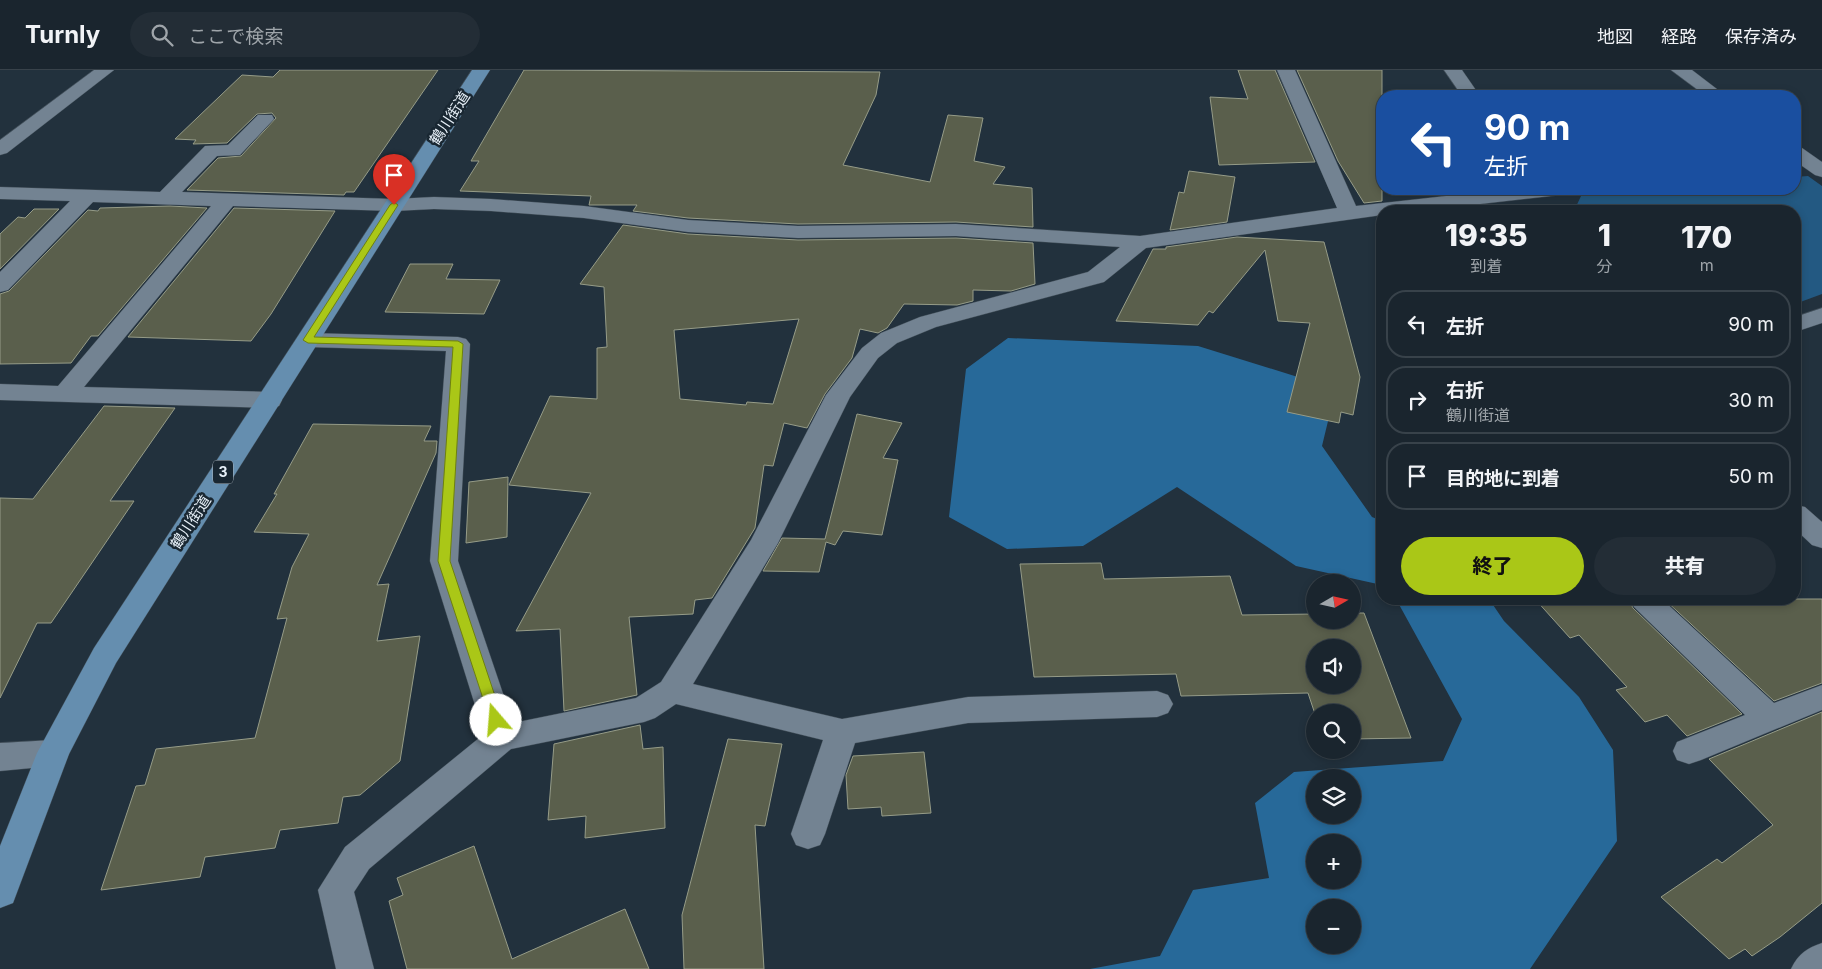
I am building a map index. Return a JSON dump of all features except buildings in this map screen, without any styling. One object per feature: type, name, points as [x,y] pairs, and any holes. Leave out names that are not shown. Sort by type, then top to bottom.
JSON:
[{"type":"main road","name":"鶴川街道","points":[[0,892],[52,753],[105,656],[481,70]]},
{"type":"street","points":[[0,149],[105,70]]},
{"type":"street","points":[[1286,70],[1349,212]]},
{"type":"street","points":[[1453,70],[1467,90]]},
{"type":"street","points":[[1680,70],[1708,90]]},
{"type":"street","points":[[165,198],[212,150],[233,151],[265,119]]},
{"type":"street","points":[[1801,156],[1819,169]]},
{"type":"street","points":[[1801,168],[1819,169]]},
{"type":"street","points":[[0,193],[394,205],[434,203],[491,205],[584,212],[688,226],[798,232],[956,230],[1140,242],[1349,212],[1376,210]]},
{"type":"street","points":[[1420,205],[1498,195]]},
{"type":"street","points":[[1540,195],[1548,205]]},
{"type":"street","points":[[0,285],[87,196]]},
{"type":"street","points":[[65,394],[227,200]]},
{"type":"street","points":[[355,969],[336,890],[357,858],[502,738],[644,709],[672,691],[764,543],[838,395],[870,353],[889,338],[928,322],[1096,277],[1140,242]]},
{"type":"street","points":[[1801,323],[1822,315]]},
{"type":"street","points":[[308,340],[458,344],[444,561],[502,738]]},
{"type":"street","points":[[0,392],[270,400]]},
{"type":"street","points":[[1801,519],[1822,538]]},
{"type":"street","points":[[1650,605],[1768,717]]},
{"type":"street","points":[[672,691],[842,732],[968,710],[1158,704]]},
{"type":"street","points":[[1689,751],[1768,717],[1822,697]]},
{"type":"street","points":[[808,834],[842,732]]},
{"type":"street","points":[[0,757],[52,753]]},
{"type":"street","points":[[1810,969],[1822,960]]},
{"type":"shaded area","points":[[1808,176],[1822,186],[1822,294],[1801,302],[1801,205],[1577,205],[1581,196],[1593,195],[1801,195],[1801,177]]},
{"type":"shaded area","points":[[1008,338],[1198,346],[1301,378],[1329,417],[1322,446],[1372,517],[1376,519],[1376,584],[1361,580],[1361,574],[1332,574],[1296,566],[1177,487],[1083,546],[1007,549],[949,517],[966,369]]},
{"type":"shaded area","points":[[1399,605],[1493,605],[1504,621],[1579,697],[1613,750],[1617,841],[1530,969],[1090,969],[1160,956],[1193,890],[1269,878],[1255,803],[1294,772],[1306,771],[1306,824],[1361,824],[1361,769],[1335,769],[1443,761],[1462,719]]},
{"type":"route","points":[[394,205],[308,340],[458,344],[444,561],[496,720]]}]
